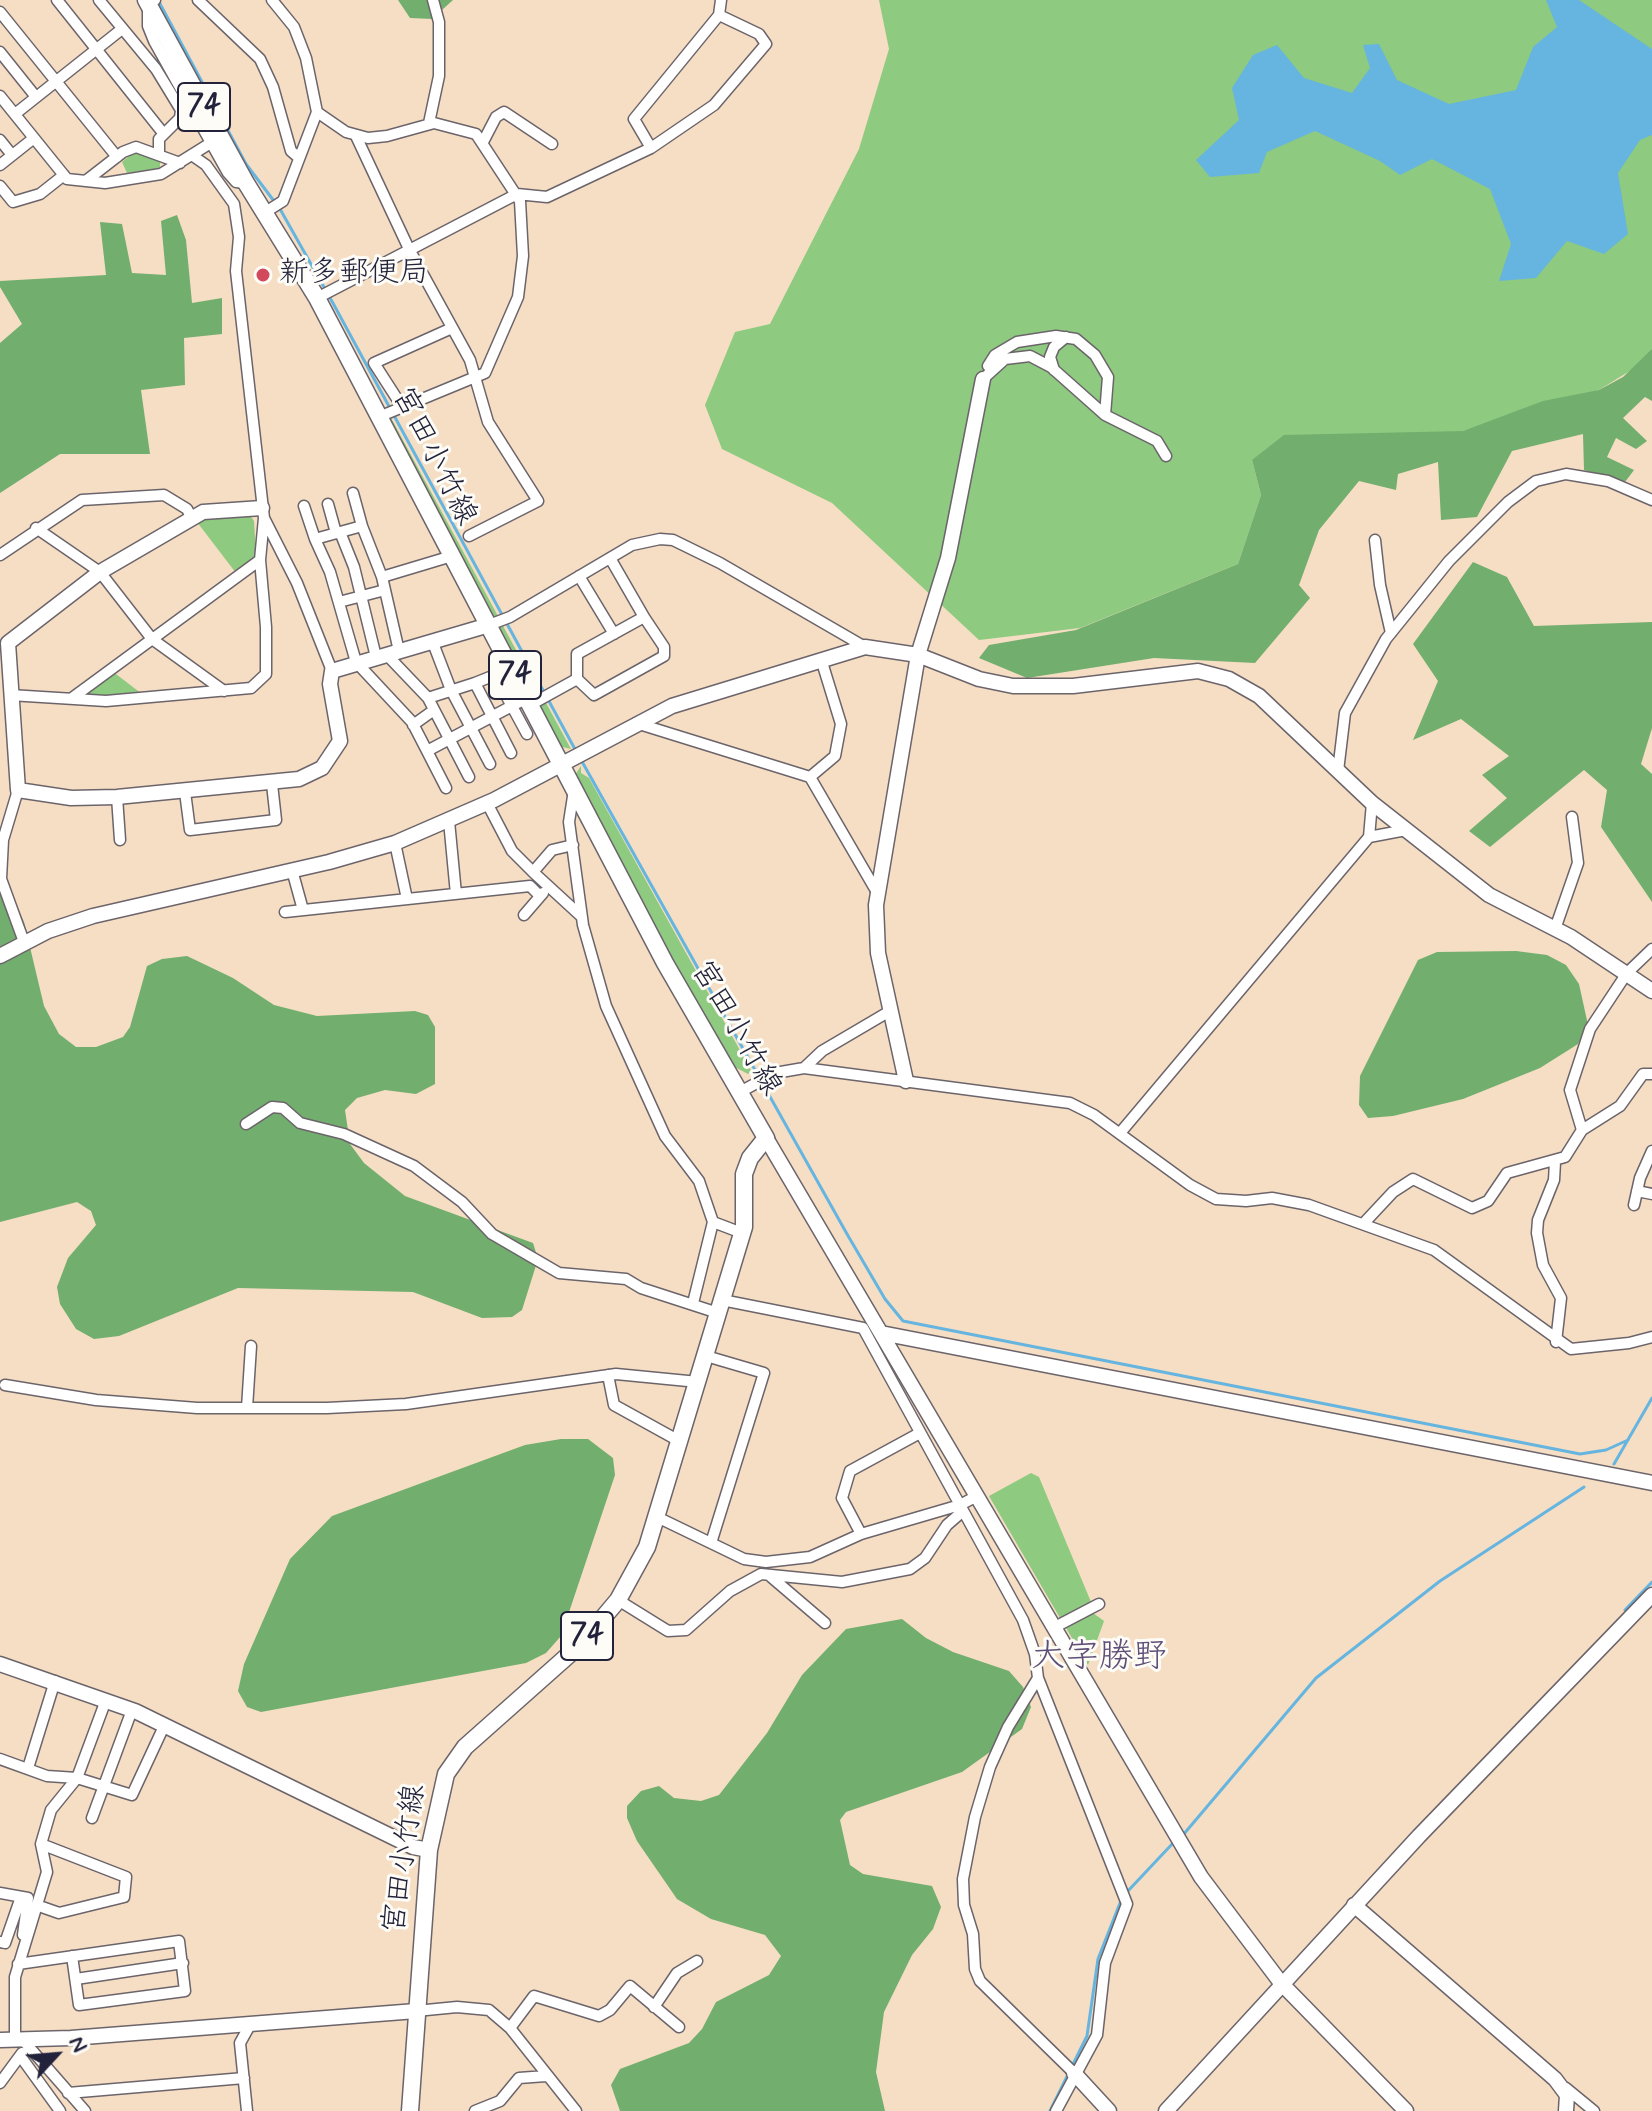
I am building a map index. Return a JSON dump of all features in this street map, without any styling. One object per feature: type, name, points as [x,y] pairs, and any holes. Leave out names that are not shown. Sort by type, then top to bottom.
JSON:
[{"type":"main road","name":"宮田小竹線","points":[[150,1],[246,183],[264,213],[324,294],[392,411],[452,556],[500,621],[563,765],[665,963],[766,1138],[750,1158],[744,1174],[742,1233],[647,1547],[618,1600],[581,1644],[453,1761],[440,1794],[429,1850],[410,2111]]},
{"type":"street","points":[[57,0],[163,133]]},
{"type":"street","points":[[99,0],[156,69],[181,110],[180,118],[163,133],[159,153]]},
{"type":"street","points":[[198,0],[260,59],[273,87],[291,151],[298,157]]},
{"type":"street","points":[[264,213],[283,201],[317,112],[306,58],[294,27],[272,0]]},
{"type":"street","points":[[429,123],[439,76],[440,45],[433,0]]},
{"type":"street","points":[[651,148],[634,119],[719,15],[721,0]]},
{"type":"street","points":[[150,1],[148,26],[154,41],[209,144],[236,182],[246,183]]},
{"type":"street","points":[[0,12],[117,157]]},
{"type":"street","points":[[324,294],[517,194],[547,197],[651,148],[714,105],[766,44],[759,34],[719,15]]},
{"type":"street","points":[[15,114],[122,29]]},
{"type":"street","points":[[0,52],[36,97]]},
{"type":"street","points":[[0,96],[67,179],[105,183],[161,174],[209,144]]},
{"type":"street","points":[[317,112],[356,136],[387,136],[429,123],[476,134],[517,194],[523,221],[518,297],[496,354],[478,379],[392,411],[374,363],[452,328]]},
{"type":"street","points":[[483,142],[496,117],[504,112],[552,144]]},
{"type":"street","points":[[356,136],[409,249],[478,379],[488,422],[538,501],[469,536]]},
{"type":"street","points":[[0,165],[34,138]]},
{"type":"street","points":[[0,140],[12,155]]},
{"type":"street","points":[[87,180],[136,147],[180,163]]},
{"type":"street","points":[[10,695],[106,701],[251,688],[266,674],[266,627],[260,560],[263,513],[236,271],[237,217],[228,195],[206,165],[193,156]]},
{"type":"street","points":[[0,186],[13,202],[40,194],[64,175]]},
{"type":"street","points":[[1054,370],[1050,357],[1054,347],[1066,337]]},
{"type":"street","points":[[906,1081],[875,934],[878,894],[918,655],[948,558],[983,379],[989,364],[1005,348],[1027,340],[1066,337],[1087,346],[1104,366],[1110,387],[1105,415]]},
{"type":"street","points":[[983,379],[998,363],[1020,355],[1042,362],[1105,415],[1157,441],[1166,456]]},
{"type":"street","points":[[1338,771],[1345,713],[1391,633],[1449,561],[1508,502],[1536,481],[1566,474],[1591,477],[1652,500]]},
{"type":"street","points":[[353,493],[385,590],[387,654]]},
{"type":"street","points":[[0,555],[82,500],[164,495],[187,509],[192,519]]},
{"type":"street","points":[[328,504],[387,654],[428,698],[469,777]]},
{"type":"street","points":[[304,506],[339,602],[356,662],[413,725],[446,788]]},
{"type":"street","points":[[24,942],[1,879],[3,840],[18,790],[3,642],[100,572],[210,509],[263,513]]},
{"type":"street","points":[[18,790],[71,798],[117,797],[272,784],[311,774],[336,751],[340,728],[330,684],[332,671],[297,583],[263,513]]},
{"type":"street","points":[[315,539],[362,526]]},
{"type":"street","points":[[36,528],[100,572],[152,639],[224,691]]},
{"type":"street","points":[[332,671],[500,621],[645,541],[673,540],[720,563],[865,647],[918,655],[979,679],[1013,686],[1073,686],[1198,671],[1218,674],[1259,696],[1372,803],[1489,895],[1555,929],[1652,991]]},
{"type":"street","points":[[1375,540],[1391,633]]},
{"type":"street","points":[[382,577],[452,556]]},
{"type":"street","points":[[610,558],[664,647],[664,656],[594,695],[577,679],[577,654],[644,617]]},
{"type":"street","points":[[72,698],[260,560]]},
{"type":"street","points":[[579,576],[614,634]]},
{"type":"street","points":[[339,602],[385,590]]},
{"type":"street","points":[[433,643],[451,690],[490,764]]},
{"type":"street","points":[[0,956],[24,942],[93,916],[395,843],[487,803],[563,765],[636,723],[721,688],[865,647]]},
{"type":"street","points":[[810,777],[835,756],[841,724],[821,659]]},
{"type":"street","points":[[428,698],[495,675],[533,700]]},
{"type":"street","points":[[427,751],[492,717],[577,679]]},
{"type":"street","points":[[475,683],[511,753]]},
{"type":"street","points":[[527,734],[533,700]]},
{"type":"street","points":[[413,725],[434,710]]},
{"type":"street","points":[[636,723],[810,777],[878,894]]},
{"type":"street","points":[[185,792],[190,830],[276,820],[272,784]]},
{"type":"street","points":[[575,787],[569,822],[582,917],[606,1006],[665,1136],[699,1181],[713,1222],[693,1303]]},
{"type":"street","points":[[117,797],[120,840]]},
{"type":"street","points":[[487,803],[512,851],[533,872],[543,892]]},
{"type":"street","points":[[1120,1133],[1369,837],[1372,803]]},
{"type":"street","points":[[1555,929],[1578,863],[1572,817]]},
{"type":"street","points":[[449,821],[456,894]]},
{"type":"street","points":[[1369,837],[1406,830]]},
{"type":"street","points":[[395,843],[407,899]]},
{"type":"street","points":[[533,872],[552,850],[573,845]]},
{"type":"street","points":[[292,870],[303,910]]},
{"type":"street","points":[[285,912],[530,886],[582,917]]},
{"type":"street","points":[[524,915],[543,892]]},
{"type":"street","points":[[1582,1130],[1570,1090],[1575,1066],[1590,1029],[1627,973],[1652,949]]},
{"type":"street","points":[[804,1068],[822,1051],[890,1011]]},
{"type":"street","points":[[740,1092],[775,1073],[804,1068],[1070,1103],[1120,1133],[1190,1185],[1216,1199],[1246,1201],[1272,1198],[1309,1205],[1434,1250],[1556,1342],[1571,1349],[1652,1337]]},
{"type":"street","points":[[1364,1223],[1393,1192],[1413,1179],[1472,1208],[1488,1201],[1507,1173],[1565,1157],[1582,1130],[1620,1106],[1643,1074],[1652,1074]]},
{"type":"street","points":[[246,1124],[272,1107],[283,1108],[300,1123],[344,1134],[414,1166],[462,1202],[492,1234],[559,1273],[626,1279],[641,1288],[693,1303],[863,1328],[918,1434],[1023,1620],[1035,1654],[1038,1678],[1127,1904],[1103,1972],[1097,2035],[1056,2111]]},
{"type":"street","points":[[766,1138],[1177,1839],[1222,1908],[1281,1983],[1406,2111]]},
{"type":"street","points":[[1634,1205],[1652,1151]]},
{"type":"street","points":[[1555,1162],[1554,1180],[1538,1220],[1537,1233],[1543,1265],[1561,1298],[1556,1342]]},
{"type":"street","points":[[1637,1191],[1652,1194]]},
{"type":"street","points":[[713,1222],[742,1233]]},
{"type":"street","points":[[881,1333],[1652,1483]]},
{"type":"street","points":[[247,1408],[251,1346]]},
{"type":"street","points":[[706,1356],[764,1373],[711,1543]]},
{"type":"street","points":[[608,1375],[614,1405],[681,1442]]},
{"type":"street","points":[[5,1385],[96,1400],[247,1408],[406,1404],[608,1375],[698,1382]]},
{"type":"street","points":[[861,1534],[842,1498],[850,1471],[918,1434]]},
{"type":"street","points":[[618,1600],[657,1625],[676,1632],[694,1625],[740,1584],[768,1574],[842,1582],[910,1569],[925,1558],[961,1508],[977,1496]]},
{"type":"street","points":[[657,1517],[758,1562],[810,1557],[861,1534],[961,1508]]},
{"type":"street","points":[[758,1562],[825,1623]]},
{"type":"street","points":[[1166,2111],[1354,1905],[1652,1595]]},
{"type":"street","points":[[1055,1627],[1096,1605]]},
{"type":"street","points":[[0,1664],[55,1681],[165,1724],[413,1847],[429,1850]]},
{"type":"street","points":[[1038,1678],[1008,1727],[990,1767],[975,1817],[963,1879],[964,1905],[973,1934],[975,1969],[980,1981],[1109,2111]]},
{"type":"street","points":[[28,1768],[55,1681]]},
{"type":"street","points":[[22,1947],[39,1906],[47,1872],[41,1844],[51,1810],[77,1778],[106,1700]]},
{"type":"street","points":[[92,1818],[132,1710]]},
{"type":"street","points":[[0,1759],[47,1776],[77,1778],[132,1795],[165,1724]]},
{"type":"street","points":[[39,1906],[59,1913],[124,1897],[126,1877],[41,1844]]},
{"type":"street","points":[[0,1893],[28,1898],[15,1982],[12,2039],[21,2057],[60,2111]]},
{"type":"street","points":[[0,1942],[5,1943],[21,1897]]},
{"type":"street","points":[[1354,1905],[1594,2111]]},
{"type":"street","points":[[18,1964],[72,1956],[179,1941],[185,1991],[79,2005],[72,1956]]},
{"type":"street","points":[[654,2007],[677,1973],[697,1961]]},
{"type":"street","points":[[76,1979],[183,1963]]},
{"type":"street","points":[[0,1980],[15,1982]]},
{"type":"street","points":[[510,2028],[534,1996],[599,2016],[610,2010],[630,1986],[679,2027]]},
{"type":"street","points":[[12,2039],[250,2025],[476,2007],[489,2010],[510,2028],[576,2111]]},
{"type":"street","points":[[247,2111],[240,2043],[250,2025]]},
{"type":"street","points":[[12,2039],[85,2111]]},
{"type":"street","points":[[0,2083],[21,2057]]},
{"type":"street","points":[[475,2111],[500,2101],[519,2078],[546,2076]]},
{"type":"street","points":[[68,2093],[244,2078]]},
{"type":"street","points":[[1555,2079],[1567,2095],[1566,2111]]},
{"type":"green space","points":[[398,0],[453,0],[432,19],[410,18]]},
{"type":"green space","points":[[879,0],[1652,0],[1652,357],[1599,390],[1463,431],[1252,460],[1261,495],[1238,564],[1080,628],[979,640],[832,503],[722,449],[705,405],[735,332],[770,324],[859,149],[889,49]]},
{"type":"green space","points":[[134,152],[160,161],[160,168],[127,173],[122,162]]},
{"type":"green space","points":[[177,215],[186,240],[192,303],[222,298],[222,334],[184,338],[185,385],[141,390],[150,454],[60,454],[0,493],[0,343],[22,324],[0,287],[0,281],[106,275],[100,222],[122,224],[132,273],[166,275],[161,221]]},
{"type":"green space","points":[[1652,349],[1652,401],[1645,397],[1623,418],[1647,441],[1636,449],[1616,438],[1607,457],[1634,470],[1625,482],[1584,470],[1583,434],[1512,451],[1477,517],[1441,520],[1438,462],[1398,474],[1396,490],[1359,481],[1319,530],[1299,585],[1310,598],[1255,663],[1154,658],[1027,678],[979,658],[989,645],[1076,630],[1238,564],[1261,495],[1252,460],[1284,435],[1463,431],[1543,401],[1599,390],[1623,377]]},
{"type":"green space","points":[[390,416],[499,618],[490,619],[386,422]]},
{"type":"green space","points":[[249,514],[254,521],[256,554],[254,561],[236,573],[197,522],[210,515]]},
{"type":"green space","points":[[1473,562],[1507,577],[1534,626],[1652,622],[1652,728],[1641,764],[1652,774],[1652,902],[1601,827],[1607,790],[1584,770],[1490,847],[1469,831],[1507,798],[1482,775],[1509,756],[1461,719],[1413,740],[1438,681],[1413,644]]},
{"type":"green space","points":[[502,624],[541,696],[532,697],[496,630]]},
{"type":"green space","points":[[112,671],[142,694],[86,697],[83,692]]},
{"type":"green space","points":[[545,701],[571,749],[558,746],[538,708]]},
{"type":"green space","points":[[581,766],[581,773],[589,778],[752,1072],[748,1074],[733,1066],[692,1004],[575,775]]},
{"type":"green space","points":[[0,869],[24,922],[44,1006],[59,1034],[76,1047],[96,1047],[123,1037],[130,1027],[147,966],[162,959],[187,956],[233,978],[274,1005],[317,1016],[415,1011],[428,1015],[435,1027],[435,1084],[416,1094],[385,1090],[357,1098],[345,1110],[350,1144],[364,1163],[405,1196],[533,1243],[538,1259],[522,1310],[512,1317],[482,1318],[413,1292],[238,1288],[119,1336],[94,1339],[76,1329],[60,1304],[57,1287],[68,1258],[96,1225],[91,1211],[77,1202],[0,1222]]},
{"type":"green space","points":[[1516,951],[1547,955],[1566,965],[1579,984],[1588,1025],[1578,1044],[1540,1068],[1463,1099],[1393,1116],[1368,1118],[1359,1105],[1360,1076],[1418,960],[1437,952]]},
{"type":"green space","points":[[561,1439],[588,1439],[613,1458],[615,1475],[561,1636],[546,1653],[526,1663],[261,1712],[247,1707],[238,1691],[244,1664],[290,1559],[332,1516],[525,1445]]},
{"type":"green space","points":[[1031,1473],[1039,1477],[1091,1602],[1060,1618],[989,1496]]},
{"type":"green space","points":[[1093,1613],[1104,1621],[1088,1665],[1066,1628]]},
{"type":"green space","points":[[902,1619],[926,1638],[953,1652],[1009,1671],[1023,1687],[1031,1707],[1022,1729],[962,1772],[846,1812],[840,1820],[850,1865],[863,1874],[932,1886],[941,1907],[933,1929],[912,1955],[884,2012],[876,2072],[885,2111],[620,2111],[611,2085],[620,2069],[689,2043],[702,2029],[716,2002],[769,1975],[781,1956],[765,1935],[711,1919],[677,1899],[637,1841],[627,1818],[627,1806],[641,1791],[659,1786],[674,1798],[701,1801],[719,1795],[767,1733],[802,1675],[846,1629]]},
{"type":"water","points":[[1546,0],[1579,0],[1652,49],[1652,135],[1640,140],[1618,173],[1628,234],[1604,254],[1567,241],[1536,278],[1499,281],[1511,244],[1490,189],[1432,159],[1400,175],[1380,161],[1315,131],[1267,152],[1259,173],[1210,177],[1196,160],[1239,120],[1232,88],[1253,55],[1277,45],[1304,78],[1352,93],[1370,68],[1363,45],[1379,44],[1397,80],[1449,104],[1516,90],[1533,47],[1557,27]]},
{"type":"waterway","points":[[158,0],[246,164],[280,209],[334,305],[576,751]]},
{"type":"waterway","points":[[580,758],[847,1234],[885,1299],[903,1321],[1580,1454],[1606,1450],[1628,1440]]},
{"type":"waterway","points":[[1614,1464],[1652,1398]]},
{"type":"waterway","points":[[1183,1835],[1316,1678],[1440,1581],[1584,1487]]},
{"type":"waterway","points":[[1625,1610],[1652,1582]]},
{"type":"waterway","points":[[1127,1892],[1174,1842]]},
{"type":"waterway","points":[[1050,2111],[1087,2036],[1098,1959],[1122,1898]]},
{"type":"place","name":"新多郵便局","points":[[263,275]]},
{"type":"district","name":"大字勝野","points":[[1099,1659]]}]
